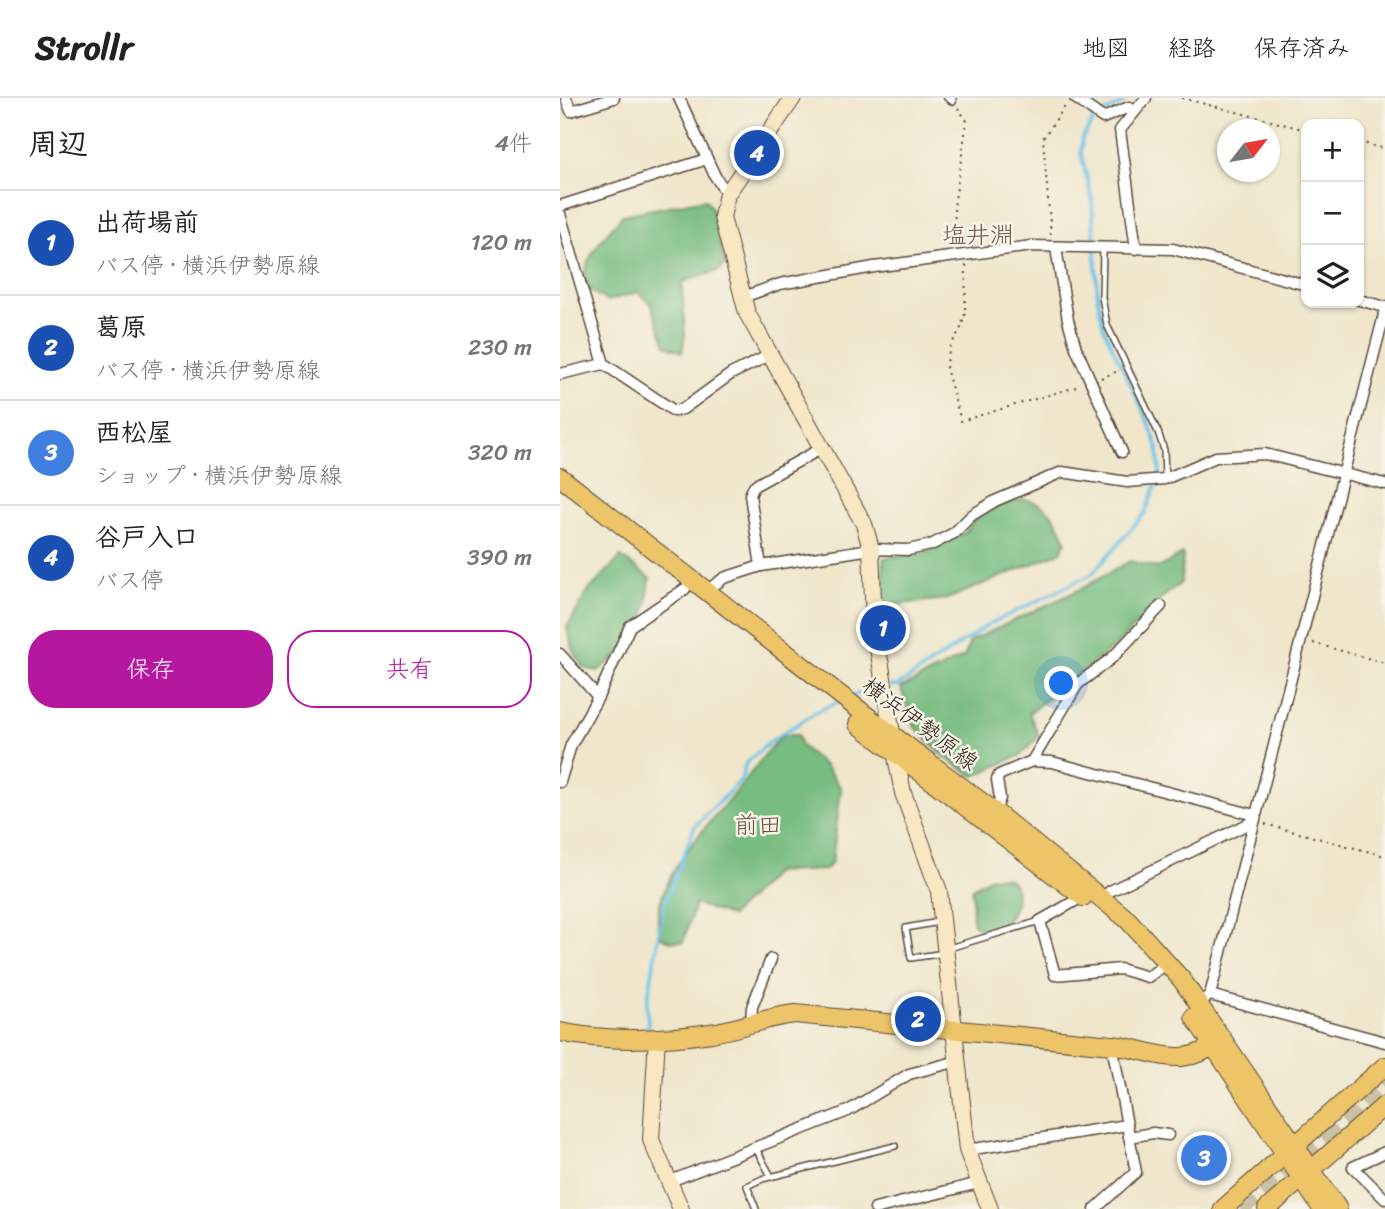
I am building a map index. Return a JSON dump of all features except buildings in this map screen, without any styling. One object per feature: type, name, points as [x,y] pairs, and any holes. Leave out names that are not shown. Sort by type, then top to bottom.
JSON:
[{"type":"main road","name":"横浜伊勢原線","points":[[560,477],[706,591],[1121,929],[1159,969],[1218,1043],[1290,1152],[1338,1209]]},
{"type":"main road","name":"横浜伊勢原線","points":[[560,492],[685,589],[893,743],[996,812],[1102,899],[1152,943],[1204,999],[1218,1043]]},
{"type":"main road","points":[[560,1032],[594,1037],[657,1037],[711,1033],[775,1016],[812,1015],[956,1032],[1112,1045],[1187,1059],[1218,1043]]},
{"type":"main road","points":[[1223,1209],[1385,1066]]},
{"type":"main road","points":[[1267,1209],[1385,1105]]},
{"type":"main road","name":"横浜伊勢原線","points":[[1306,1174],[1322,1209]]},
{"type":"street","points":[[566,98],[571,111],[614,98]]},
{"type":"street","points":[[679,98],[707,159],[727,194]]},
{"type":"street","points":[[793,98],[727,194],[722,217],[747,313],[854,501],[871,549],[874,623],[893,743],[903,793],[939,891],[948,950],[967,1150],[990,1209]]},
{"type":"street","points":[[1073,98],[1103,118],[1129,107],[1135,112]]},
{"type":"street","points":[[1136,249],[1119,139],[1120,130],[1146,98]]},
{"type":"street","points":[[560,206],[707,159]]},
{"type":"street","points":[[560,214],[604,364],[674,411],[682,409],[731,374],[772,354]]},
{"type":"street","points":[[743,297],[780,284],[960,254],[1032,246],[1172,249],[1301,284]]},
{"type":"street","points":[[1054,248],[1068,320],[1090,384],[1122,452]]},
{"type":"street","points":[[1364,302],[1385,309],[1302,640],[1204,999],[1385,1042]]},
{"type":"street","points":[[560,374],[604,364]]},
{"type":"street","points":[[761,566],[750,495],[754,486],[824,447]]},
{"type":"street","points":[[706,591],[724,578],[761,566],[871,549],[908,550],[931,545],[954,533],[972,515],[995,501],[1062,472],[1127,482],[1165,479],[1216,457],[1265,454],[1385,484]]},
{"type":"street","points":[[560,782],[571,745],[598,697],[630,626],[685,589]]},
{"type":"street","points":[[1032,761],[1078,684],[1114,657],[1161,606]]},
{"type":"street","points":[[560,654],[598,697]]},
{"type":"street","points":[[996,812],[1000,798],[996,780],[999,775],[1032,761],[1052,762],[1255,818]]},
{"type":"street","points":[[1102,899],[1105,894],[1255,818]]},
{"type":"street","points":[[1082,897],[1040,920],[1055,975],[1120,969],[1148,976],[1159,969]]},
{"type":"street","points":[[751,1021],[752,1007],[771,959]]},
{"type":"street","points":[[657,1037],[650,1134],[681,1209]]},
{"type":"street","points":[[1096,1209],[1136,1172],[1112,1045]]},
{"type":"street","points":[[668,1182],[863,1104],[909,1074],[958,1061]]},
{"type":"street","points":[[967,1150],[1127,1125]]},
{"type":"street","points":[[1129,1137],[1153,1133],[1168,1135]]},
{"type":"street","points":[[1385,1152],[1353,1167],[1385,1199]]},
{"type":"street","points":[[875,1209],[979,1183]]},
{"type":"lane","points":[[1103,249],[1102,297],[1107,326],[1164,450],[1165,479]]},
{"type":"lane","points":[[944,922],[906,928],[911,958],[948,950],[1040,920]]},
{"type":"lane","points":[[756,1209],[747,1186],[771,1176],[895,1146]]},
{"type":"lane","points":[[755,1147],[771,1176]]},
{"type":"path","points":[[1054,248],[1043,138],[1073,98]]},
{"type":"path","points":[[1182,98],[1301,129]]},
{"type":"path","points":[[951,99],[967,121],[954,207],[965,314],[961,328],[950,347],[946,368],[961,421],[1041,395],[1090,384],[1127,367]]},
{"type":"path","points":[[1364,143],[1385,149]]},
{"type":"path","points":[[1302,640],[1385,663]]},
{"type":"path","points":[[1255,818],[1385,856]]},
{"type":"green space","points":[[705,199],[714,213],[725,264],[719,271],[682,282],[685,335],[682,352],[666,345],[651,304],[638,292],[608,301],[589,289],[585,280],[586,270],[595,249],[623,215]]},
{"type":"green space","points":[[1023,499],[1039,504],[1051,513],[1066,541],[1061,552],[947,599],[881,606],[884,558],[926,553],[966,532],[973,521],[998,506]]},
{"type":"green space","points":[[1183,554],[1181,583],[1164,596],[1116,645],[1029,713],[1039,736],[1021,755],[974,776],[944,757],[914,726],[901,688],[965,656],[970,641],[1079,590],[1130,561],[1158,568]]},
{"type":"green space","points":[[621,557],[650,578],[642,622],[632,641],[612,660],[598,671],[585,668],[574,652],[567,628],[588,591]]},
{"type":"green space","points":[[783,735],[798,735],[801,746],[825,766],[841,788],[832,862],[825,870],[776,872],[731,916],[695,904],[683,942],[661,937],[658,919],[661,899],[681,859]]},
{"type":"green space","points":[[991,877],[1006,877],[1015,885],[1016,903],[1004,925],[982,930],[973,924],[972,888]]},
{"type":"waterway","points":[[890,686],[898,686],[988,625],[1092,574],[1145,513],[1160,475],[1158,448],[1149,423],[1104,329],[1098,300],[1092,199],[1081,154],[1082,139],[1095,118],[1123,103],[1124,98]]},
{"type":"waterway","points":[[851,697],[879,686]]},
{"type":"waterway","points":[[648,1027],[647,1005],[663,908],[695,826],[741,780],[746,763],[771,741],[816,712],[840,701]]},
{"type":"tunnel","points":[[1240,1209],[1385,1081]]},
{"type":"place","name":"谷戸入口","points":[[757,153]]},
{"type":"place","name":"出荷場前","points":[[883,628]]},
{"type":"place","name":"葛原","points":[[918,1019]]},
{"type":"place","name":"西松屋","points":[[1204,1158]]},
{"type":"district","name":"塩井淵","points":[[978,235]]},
{"type":"district","name":"前田","points":[[758,825]]}]
